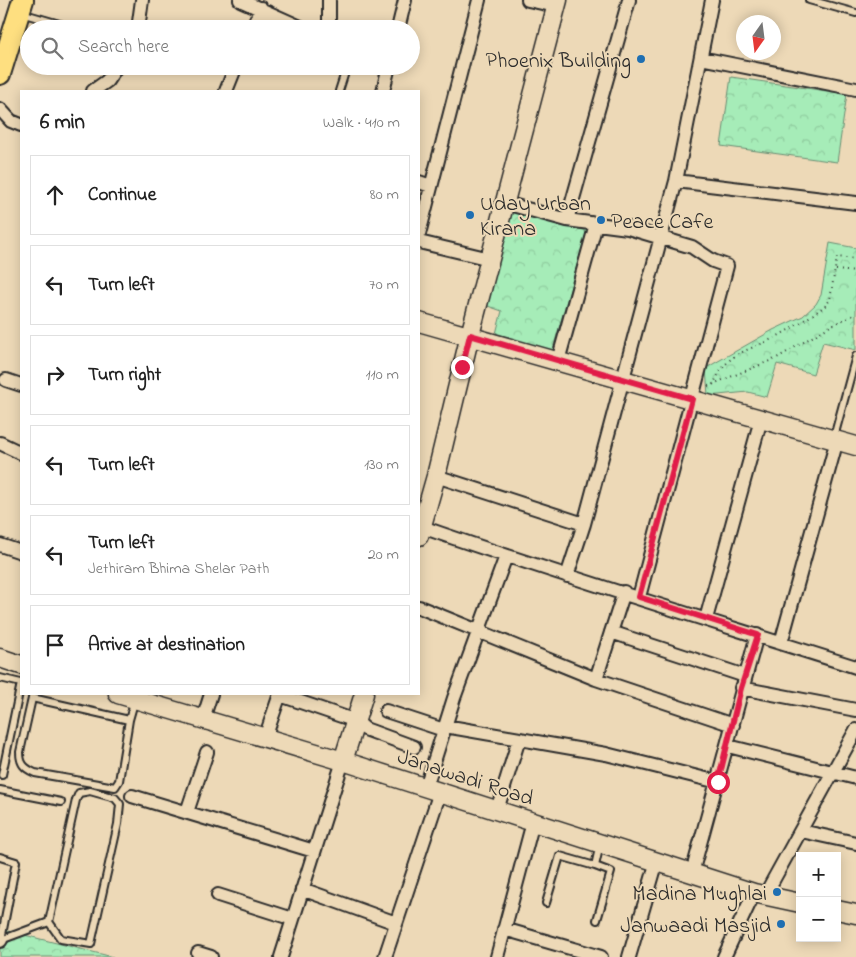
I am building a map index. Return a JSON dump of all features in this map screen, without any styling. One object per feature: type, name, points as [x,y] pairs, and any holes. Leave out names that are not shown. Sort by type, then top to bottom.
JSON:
[{"type":"main road","points":[[0,74],[21,6]]},
{"type":"street","points":[[139,20],[142,0]]},
{"type":"street","points":[[240,0],[286,20]]},
{"type":"street","points":[[329,0],[329,20]]},
{"type":"street","points":[[400,20],[405,0]]},
{"type":"street","points":[[420,226],[425,184],[479,0]]},
{"type":"street","points":[[528,0],[557,3],[420,532],[624,592],[856,666]]},
{"type":"street","points":[[567,220],[629,0]]},
{"type":"street","points":[[567,576],[584,524],[621,379],[676,181],[702,58],[712,0]]},
{"type":"street","points":[[256,20],[261,8]]},
{"type":"street","points":[[702,58],[856,89]]},
{"type":"street","points":[[94,90],[107,81],[111,75]]},
{"type":"street","points":[[226,90],[232,75]]},
{"type":"street","points":[[383,90],[387,75]]},
{"type":"street","points":[[0,108],[11,121],[20,125]]},
{"type":"street","points":[[676,181],[856,204]]},
{"type":"street","points":[[504,203],[567,220],[628,228],[692,247],[712,262],[727,266],[639,597]]},
{"type":"street","points":[[558,361],[596,224]]},
{"type":"street","points":[[420,242],[490,259]]},
{"type":"street","points":[[420,322],[621,379],[693,394],[762,418],[856,446]]},
{"type":"street","points":[[6,380],[20,384]]},
{"type":"street","points":[[706,619],[762,418]]},
{"type":"street","points":[[781,643],[835,440]]},
{"type":"street","points":[[0,443],[20,453]]},
{"type":"street","points":[[436,476],[584,524]]},
{"type":"street","points":[[0,545],[20,552]]},
{"type":"street","points":[[385,957],[433,789],[444,728],[506,556]]},
{"type":"street","points":[[596,679],[624,592]]},
{"type":"street","points":[[420,606],[596,679],[733,725]]},
{"type":"street","points":[[611,632],[743,682],[856,710]]},
{"type":"street","points":[[692,872],[728,746],[743,682],[758,635]]},
{"type":"street","points":[[0,658],[20,665]]},
{"type":"street","name":"Janawadi Road","points":[[130,695],[433,789],[760,894],[796,901]]},
{"type":"street","points":[[203,719],[211,695]]},
{"type":"street","points":[[266,738],[280,695]]},
{"type":"street","points":[[283,695],[356,721],[365,729],[414,747]]},
{"type":"street","points":[[281,957],[364,695]]},
{"type":"street","points":[[386,711],[444,728],[606,754],[718,782]]},
{"type":"street","points":[[724,957],[760,894],[801,831],[834,774],[856,730]]},
{"type":"street","points":[[497,810],[519,739]]},
{"type":"street","points":[[728,746],[856,778]]},
{"type":"street","points":[[187,812],[207,752]]},
{"type":"street","points":[[132,796],[314,851]]},
{"type":"street","points":[[497,957],[533,822]]},
{"type":"street","points":[[801,831],[856,843]]},
{"type":"street","points":[[629,957],[657,861]]},
{"type":"street","points":[[302,889],[396,923]]},
{"type":"street","points":[[218,895],[293,918]]},
{"type":"street","points":[[841,911],[856,914]]},
{"type":"street","points":[[504,929],[601,957]]},
{"type":"street","points":[[198,953],[212,957]]},
{"type":"lane","points":[[809,0],[856,13]]},
{"type":"lane","points":[[21,6],[55,20]]},
{"type":"lane","points":[[339,90],[344,75]]},
{"type":"lane","points":[[835,440],[856,356]]},
{"type":"lane","points":[[0,678],[20,683]]},
{"type":"lane","points":[[2,775],[20,688]]},
{"type":"lane","points":[[129,720],[32,696],[20,752],[20,761],[26,769],[34,774],[115,788],[117,786],[129,720],[130,695]]},
{"type":"lane","points":[[0,790],[61,802]]},
{"type":"lane","points":[[90,791],[115,798],[120,804],[118,824],[91,944],[61,939],[49,922],[70,820],[79,793],[90,791]]},
{"type":"lane","points":[[595,866],[600,843]]},
{"type":"lane","points":[[546,904],[560,856],[595,866],[611,872],[597,920]]},
{"type":"lane","points":[[0,857],[16,862],[0,940]]},
{"type":"lane","points":[[0,940],[49,922]]},
{"type":"path","points":[[713,386],[722,367],[730,359],[742,351],[773,338],[825,306],[830,300],[837,257],[856,259]]},
{"type":"path","points":[[835,270],[856,272]]},
{"type":"path","points":[[693,394],[777,358],[832,325],[856,314]]},
{"type":"green space","points":[[731,77],[847,94],[837,162],[721,146]]},
{"type":"green space","points":[[510,206],[588,227],[550,359],[494,341],[502,311],[482,304]]},
{"type":"green space","points":[[830,243],[856,248],[856,350],[823,342],[813,374],[777,364],[767,397],[748,392],[708,396],[706,368],[773,330],[803,316],[816,304],[821,295]]},
{"type":"green space","points":[[0,929],[113,957],[0,957]]},
{"type":"place","name":"Phoenix Building","points":[[641,59]]},
{"type":"place","name":"Uday Urban Kirana","points":[[470,215]]},
{"type":"place","name":"Peace Cafe","points":[[601,220]]},
{"type":"place","name":"Madina Mughlai","points":[[777,892]]},
{"type":"place","name":"Janwaadi Masjid","points":[[781,924]]},
{"type":"route","points":[[462,367],[470,335],[692,399],[639,597],[758,635],[741,688],[718,782]]}]
